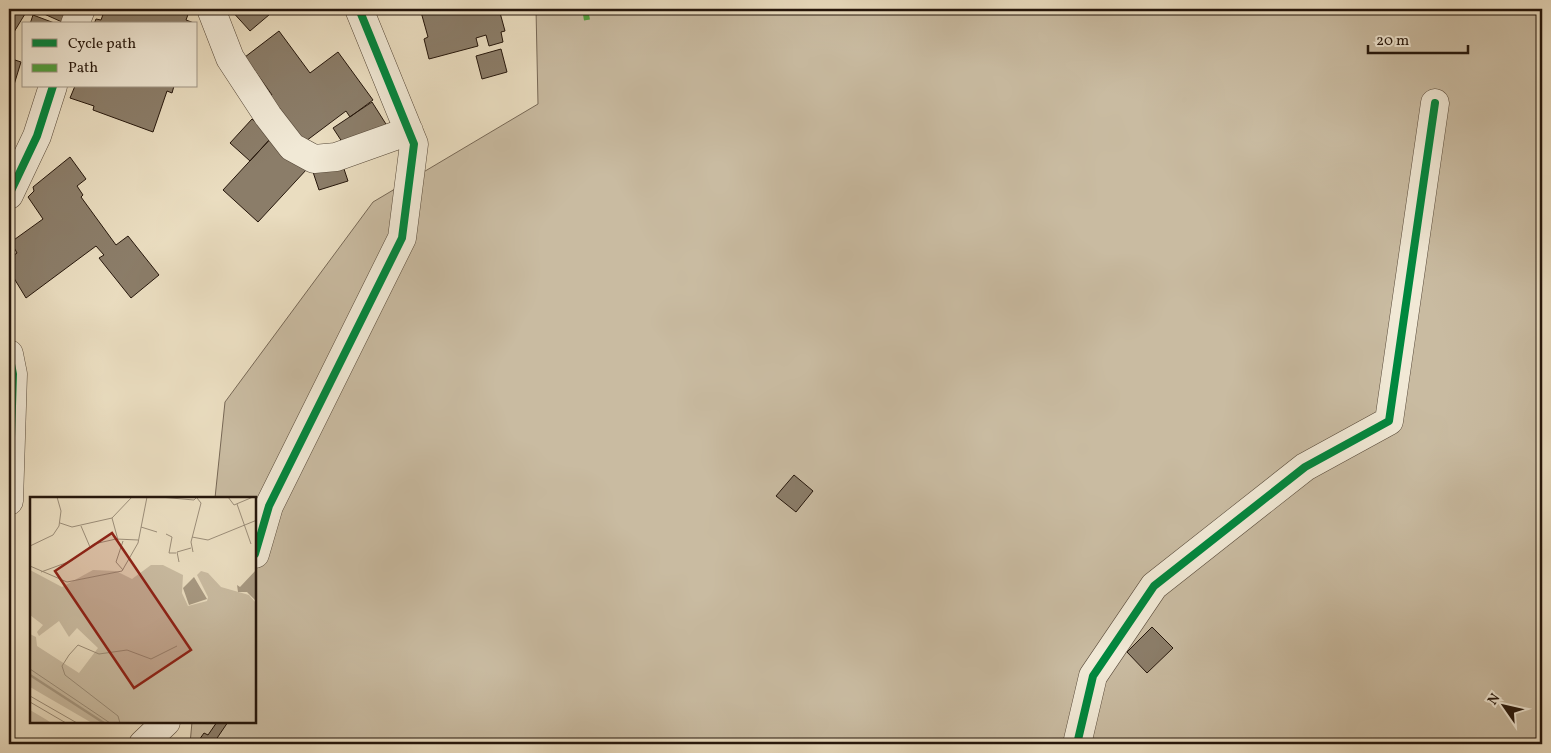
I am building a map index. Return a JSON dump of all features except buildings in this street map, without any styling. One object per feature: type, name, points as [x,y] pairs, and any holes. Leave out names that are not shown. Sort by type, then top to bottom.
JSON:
[{"type":"street","points":[[76,22],[81,9]]},
{"type":"street","points":[[211,9],[230,58],[268,116],[292,146],[314,159],[336,157],[409,131]]},
{"type":"street","points":[[256,551],[270,506],[402,238],[414,144],[359,9]]},
{"type":"street","points":[[9,195],[37,136],[52,88]]},
{"type":"street","points":[[1077,744],[1093,676],[1154,586],[1305,467],[1389,421],[1435,103]]},
{"type":"street","points":[[9,354],[13,374],[9,501]]},
{"type":"street","points":[[143,744],[165,723]]},
{"type":"shaded area","points":[[536,9],[1542,9],[1542,744],[190,744],[192,723],[256,723],[256,497],[215,497],[225,402],[373,202],[538,104]]},
{"type":"marked path","points":[[585,9],[587,20]]},
{"type":"cycle path","points":[[256,551],[269,506],[402,238],[414,144],[359,9]]},
{"type":"cycle path","points":[[9,195],[37,136],[52,88]]},
{"type":"cycle path","points":[[1077,744],[1093,676],[1154,586],[1305,467],[1389,421],[1435,103]]},
{"type":"cycle path","points":[[9,354],[13,374],[9,501]]}]
